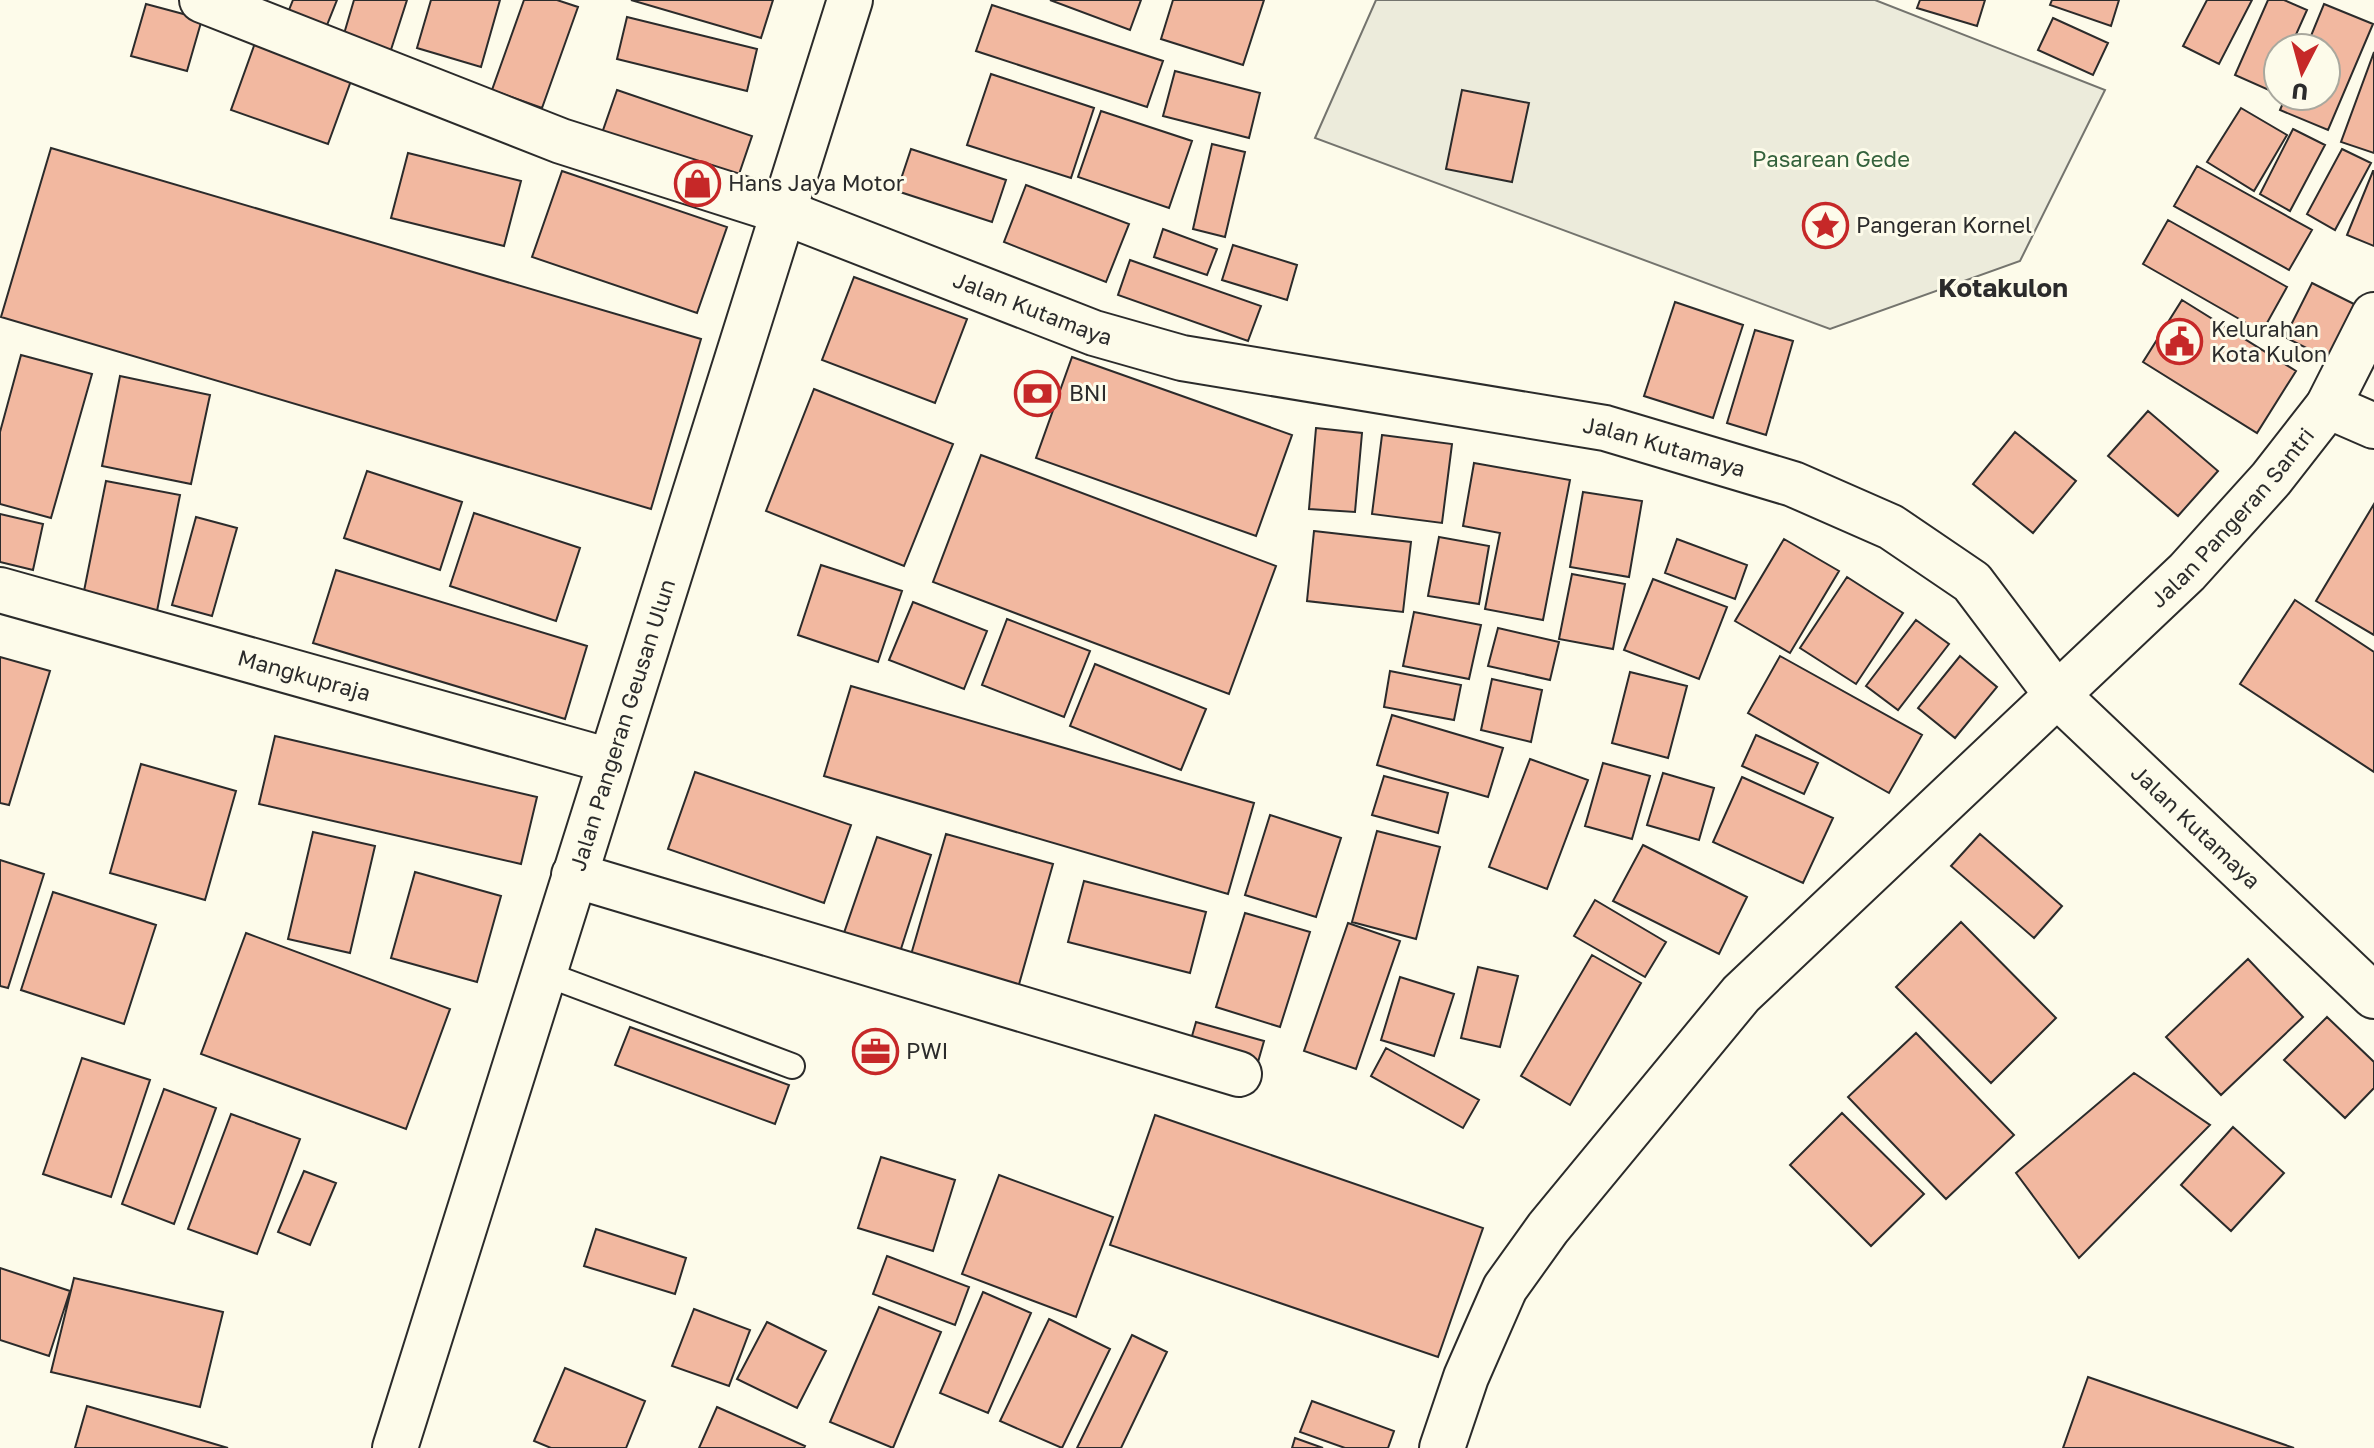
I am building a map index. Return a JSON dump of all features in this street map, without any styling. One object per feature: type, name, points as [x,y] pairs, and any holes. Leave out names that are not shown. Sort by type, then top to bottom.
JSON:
[{"type":"street","name":"Jalan Kutamaya","points":[[202,0],[561,141],[781,211],[1094,333],[1182,358],[1605,428],[1793,484],[1891,527],[1972,582],[2057,695],[2374,996]]},
{"type":"street","name":"Jalan Pangeran Geusan Ulun","points":[[395,1448],[781,211],[850,0]]},
{"type":"street","name":"Jalan Pangeran Santri","points":[[1442,1448],[1466,1377],[1505,1288],[1548,1228],[1741,994],[2187,572],[2271,479],[2328,406],[2374,315]]},
{"type":"street","points":[[2328,406],[2374,426]]},
{"type":"street","name":"Mangkupraja","points":[[0,590],[610,761]]},
{"type":"street","points":[[574,875],[1239,1074]]},
{"type":"lane","points":[[543,973],[792,1066]]},
{"type":"green space","name":"Pasarean Gede","points":[[1376,0],[1875,0],[2105,90],[2020,261],[1830,329],[1315,138]]},
{"type":"building","points":[[293,0],[337,0],[323,35],[285,20]]},
{"type":"building","points":[[354,0],[407,0],[388,59],[341,44]]},
{"type":"building","points":[[431,0],[500,0],[481,67],[417,48]]},
{"type":"building","points":[[524,0],[557,0],[578,7],[542,108],[492,90]]},
{"type":"building","points":[[631,0],[773,0],[761,38]]},
{"type":"building","points":[[1050,0],[1141,0],[1130,30]]},
{"type":"building","points":[[1173,0],[1264,0],[1243,65],[1161,39]]},
{"type":"building","points":[[1920,0],[1985,0],[1977,26],[1917,8]]},
{"type":"building","points":[[2052,0],[2119,0],[2111,26],[2050,5]]},
{"type":"building","points":[[2207,0],[2252,0],[2219,64],[2183,46]]},
{"type":"building","points":[[2268,0],[2284,0],[2307,10],[2297,32],[2262,32],[2262,87],[2235,75]]},
{"type":"building","points":[[146,4],[202,19],[187,71],[131,56]]},
{"type":"building","points":[[2324,4],[2373,24],[2342,97],[2342,32],[2313,32]]},
{"type":"building","points":[[992,5],[1163,61],[1147,107],[976,51]]},
{"type":"building","points":[[627,17],[757,49],[747,91],[617,59]]},
{"type":"building","points":[[2053,18],[2108,43],[2093,75],[2038,50]]},
{"type":"building","points":[[255,43],[352,78],[328,144],[231,110]]},
{"type":"building","points":[[2374,52],[2374,153],[2341,142]]},
{"type":"building","points":[[1175,71],[1260,93],[1249,138],[1163,116]]},
{"type":"building","points":[[991,74],[1094,108],[1071,178],[967,145]]},
{"type":"building","points":[[617,90],[752,136],[736,183],[601,136]]},
{"type":"building","points":[[1462,90],[1529,103],[1512,182],[1446,169]]},
{"type":"building","points":[[2241,108],[2287,135],[2254,191],[2207,162]]},
{"type":"building","points":[[1101,111],[1192,141],[1169,208],[1078,177]]},
{"type":"building","points":[[2285,112],[2336,112],[2328,130]]},
{"type":"building","points":[[2293,129],[2325,145],[2290,211],[2260,194]]},
{"type":"building","points":[[1212,144],[1245,152],[1225,237],[1193,229]]},
{"type":"building","points":[[51,148],[701,339],[651,509],[1,317]]},
{"type":"building","points":[[911,149],[1006,180],[992,222],[897,191]]},
{"type":"building","points":[[2342,149],[2371,163],[2335,230],[2307,214]]},
{"type":"building","points":[[408,153],[521,181],[504,246],[391,218]]},
{"type":"building","points":[[2197,166],[2312,230],[2289,270],[2174,206]]},
{"type":"building","points":[[562,171],[727,227],[697,313],[532,257]]},
{"type":"building","points":[[2374,171],[2374,246],[2347,235]]},
{"type":"building","points":[[1026,185],[1129,224],[1106,282],[1004,242]]},
{"type":"building","points":[[2168,220],[2287,287],[2262,332],[2143,264]]},
{"type":"building","points":[[1163,229],[1217,249],[1207,275],[1154,257]]},
{"type":"building","points":[[1233,245],[1297,265],[1287,300],[1222,280]]},
{"type":"building","points":[[1130,260],[1261,306],[1248,341],[1118,295]]},
{"type":"building","points":[[854,277],[967,319],[935,403],[822,360]]},
{"type":"building","points":[[2312,283],[2362,308],[2334,362],[2285,337]]},
{"type":"building","points":[[2182,300],[2296,371],[2257,433],[2143,362]]},
{"type":"building","points":[[1675,302],[1743,325],[1713,418],[1644,396]]},
{"type":"building","points":[[1755,330],[1793,341],[1766,435],[1727,423]]},
{"type":"building","points":[[21,355],[92,374],[51,518],[0,504],[0,432]]},
{"type":"building","points":[[1072,357],[1292,435],[1256,536],[1036,458]]},
{"type":"building","points":[[120,376],[210,395],[191,484],[102,466]]},
{"type":"building","points":[[814,389],[953,444],[904,566],[766,511]]},
{"type":"building","points":[[2148,411],[2218,471],[2178,516],[2108,456]]},
{"type":"building","points":[[1316,428],[1362,433],[1355,512],[1309,509]]},
{"type":"building","points":[[2015,432],[2076,481],[2033,533],[1973,484]]},
{"type":"building","points":[[1382,435],[1452,444],[1442,523],[1372,514]]},
{"type":"building","points":[[981,455],[1276,566],[1229,694],[933,582]]},
{"type":"building","points":[[1474,463],[1570,480],[1543,620],[1485,609],[1500,533],[1463,526]]},
{"type":"building","points":[[367,471],[462,502],[440,570],[344,538]]},
{"type":"building","points":[[106,481],[180,495],[156,616],[82,601]]},
{"type":"building","points":[[1583,492],[1642,501],[1629,577],[1570,567]]},
{"type":"building","points":[[2374,504],[2374,635],[2316,601]]},
{"type":"building","points":[[474,513],[580,548],[556,621],[450,586]]},
{"type":"building","points":[[0,514],[43,524],[33,570],[0,562]]},
{"type":"building","points":[[196,517],[237,528],[212,616],[172,605]]},
{"type":"building","points":[[1314,531],[1411,542],[1403,612],[1307,601]]},
{"type":"building","points":[[1439,537],[1489,546],[1479,604],[1428,596]]},
{"type":"building","points":[[1677,539],[1747,565],[1735,599],[1665,573]]},
{"type":"building","points":[[1784,539],[1839,571],[1790,653],[1735,621]]},
{"type":"building","points":[[821,565],[902,591],[878,662],[798,635]]},
{"type":"building","points":[[336,570],[587,646],[565,719],[313,643]]},
{"type":"building","points":[[1572,574],[1625,584],[1613,649],[1559,639]]},
{"type":"building","points":[[1847,577],[1903,613],[1856,684],[1800,648]]},
{"type":"building","points":[[1653,579],[1727,607],[1699,679],[1624,650]]},
{"type":"building","points":[[2295,600],[2374,652],[2374,772],[2240,684]]},
{"type":"building","points":[[913,602],[987,631],[964,689],[889,660]]},
{"type":"building","points":[[1414,612],[1481,625],[1469,679],[1403,666]]},
{"type":"building","points":[[1007,619],[1090,651],[1064,717],[982,685]]},
{"type":"building","points":[[1916,620],[1949,644],[1898,710],[1866,686]]},
{"type":"building","points":[[1498,628],[1559,642],[1550,680],[1488,666]]},
{"type":"building","points":[[1780,656],[1922,735],[1889,793],[1748,713]]},
{"type":"building","points":[[1960,656],[1997,687],[1955,738],[1918,708]]},
{"type":"building","points":[[0,657],[50,671],[9,805],[0,803]]},
{"type":"building","points":[[1095,664],[1206,709],[1181,770],[1070,726]]},
{"type":"building","points":[[1390,671],[1461,685],[1454,720],[1384,707]]},
{"type":"building","points":[[1630,672],[1687,686],[1668,758],[1612,743]]},
{"type":"building","points":[[1492,679],[1542,690],[1531,742],[1481,730]]},
{"type":"building","points":[[851,686],[1254,803],[1228,894],[824,776]]},
{"type":"building","points":[[1392,715],[1503,748],[1488,797],[1377,765]]},
{"type":"building","points":[[1756,735],[1818,763],[1804,794],[1742,766]]},
{"type":"building","points":[[275,736],[537,797],[521,864],[259,804]]},
{"type":"building","points":[[1530,759],[1588,780],[1547,889],[1489,867]]},
{"type":"building","points":[[1603,763],[1650,776],[1632,839],[1585,826]]},
{"type":"building","points":[[141,764],[236,791],[205,900],[110,873]]},
{"type":"building","points":[[695,772],[851,825],[824,903],[668,849]]},
{"type":"building","points":[[1663,773],[1714,788],[1699,840],[1647,825]]},
{"type":"building","points":[[1384,776],[1448,793],[1438,833],[1372,815]]},
{"type":"building","points":[[1742,777],[1833,818],[1803,883],[1713,842]]},
{"type":"building","points":[[1270,815],[1341,838],[1316,917],[1245,895]]},
{"type":"building","points":[[1377,831],[1440,847],[1416,939],[1352,922]]},
{"type":"building","points":[[313,832],[375,846],[350,953],[288,939]]},
{"type":"building","points":[[946,834],[1053,864],[1016,995],[908,965]]},
{"type":"building","points":[[1980,834],[2062,906],[2034,938],[1951,866]]},
{"type":"building","points":[[877,837],[931,855],[900,952],[844,933]]},
{"type":"building","points":[[1643,845],[1747,897],[1719,954],[1613,901]]},
{"type":"building","points":[[0,860],[44,874],[8,988],[0,986]]},
{"type":"building","points":[[415,872],[501,896],[477,982],[391,958]]},
{"type":"building","points":[[1084,881],[1206,912],[1190,973],[1068,942]]},
{"type":"building","points":[[53,892],[156,925],[124,1024],[21,990]]},
{"type":"building","points":[[1595,900],[1666,942],[1645,977],[1574,936]]},
{"type":"building","points":[[1245,913],[1310,932],[1280,1027],[1216,1007]]},
{"type":"building","points":[[1961,922],[2056,1018],[1991,1083],[1896,987]]},
{"type":"building","points":[[1348,923],[1400,941],[1356,1069],[1304,1051]]},
{"type":"building","points":[[246,933],[450,1009],[406,1129],[201,1054]]},
{"type":"building","points":[[1592,955],[1641,983],[1570,1105],[1521,1076]]},
{"type":"building","points":[[2248,959],[2303,1017],[2221,1095],[2166,1037]]},
{"type":"building","points":[[1478,967],[1518,976],[1500,1047],[1461,1038]]},
{"type":"building","points":[[1400,977],[1454,994],[1434,1056],[1381,1040]]},
{"type":"building","points":[[2327,1017],[2374,1062],[2374,1088],[2345,1118],[2284,1060]]},
{"type":"building","points":[[1196,1022],[1264,1041],[1258,1062],[1190,1043]]},
{"type":"building","points":[[630,1027],[789,1085],[775,1124],[615,1065]]},
{"type":"building","points":[[1916,1033],[2014,1135],[1946,1199],[1848,1097]]},
{"type":"building","points":[[1386,1048],[1479,1100],[1463,1128],[1371,1076]]},
{"type":"building","points":[[82,1058],[150,1080],[111,1197],[43,1174]]},
{"type":"building","points":[[2134,1073],[2210,1125],[2079,1258],[2016,1173]]},
{"type":"building","points":[[164,1089],[216,1108],[174,1224],[122,1204]]},
{"type":"building","points":[[1842,1113],[1924,1194],[1871,1246],[1790,1165]]},
{"type":"building","points":[[231,1114],[300,1139],[257,1254],[188,1229]]},
{"type":"building","points":[[1155,1115],[1483,1228],[1438,1357],[1110,1245]]},
{"type":"building","points":[[2233,1127],[2284,1173],[2231,1231],[2181,1185]]},
{"type":"building","points":[[881,1157],[955,1180],[933,1251],[858,1228]]},
{"type":"building","points":[[304,1171],[336,1183],[310,1245],[278,1232]]},
{"type":"building","points":[[999,1175],[1113,1217],[1076,1317],[962,1274]]},
{"type":"building","points":[[596,1229],[686,1258],[675,1294],[584,1266]]},
{"type":"building","points":[[887,1256],[969,1287],[955,1325],[873,1294]]},
{"type":"building","points":[[0,1268],[70,1291],[49,1356],[0,1340]]},
{"type":"building","points":[[74,1278],[223,1312],[200,1407],[51,1372]]},
{"type":"building","points":[[983,1292],[1031,1313],[988,1413],[940,1393]]},
{"type":"building","points":[[879,1307],[941,1332],[893,1448],[830,1422]]},
{"type":"building","points":[[694,1309],[750,1330],[729,1386],[672,1366]]},
{"type":"building","points":[[1049,1319],[1110,1349],[1062,1448],[1000,1421]]},
{"type":"building","points":[[767,1322],[826,1351],[797,1408],[737,1379]]},
{"type":"building","points":[[1132,1335],[1167,1352],[1121,1448],[1077,1448]]},
{"type":"building","points":[[565,1368],[645,1401],[626,1448],[551,1448],[534,1441]]},
{"type":"building","points":[[2088,1377],[2294,1448],[2063,1448]]},
{"type":"building","points":[[1312,1401],[1394,1431],[1388,1448],[1345,1448],[1300,1432]]},
{"type":"building","points":[[87,1406],[228,1448],[75,1448]]},
{"type":"building","points":[[717,1407],[805,1446],[699,1448]]},
{"type":"building","points":[[1295,1438],[1323,1448],[1292,1448]]},
{"type":"place","name":"Hans Jaya Motor","points":[[697,183]]},
{"type":"place","name":"Pangeran Kornel","points":[[1825,225]]},
{"type":"place","name":"Kelurahan Kota Kulon","points":[[2180,342]]},
{"type":"place","name":"BNI","points":[[1038,393]]},
{"type":"place","name":"PWI","points":[[875,1051]]},
{"type":"district","name":"Kotakulon","points":[[2003,288]]}]
